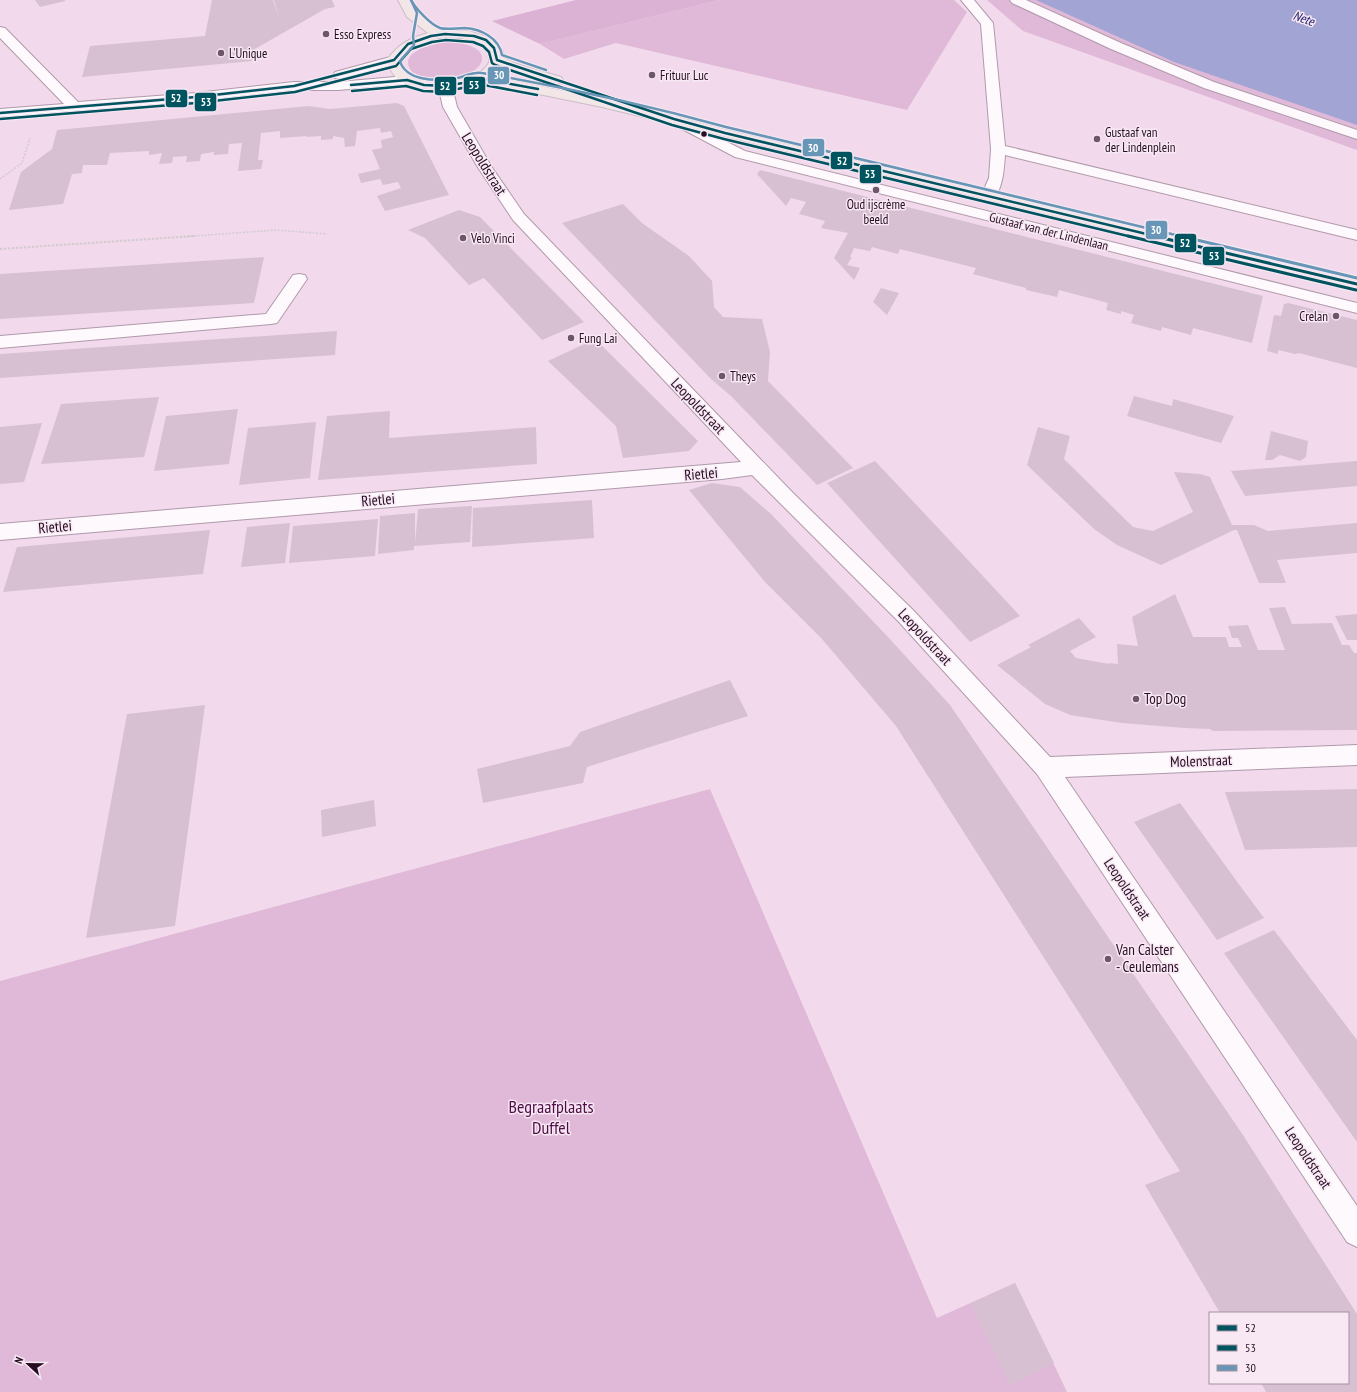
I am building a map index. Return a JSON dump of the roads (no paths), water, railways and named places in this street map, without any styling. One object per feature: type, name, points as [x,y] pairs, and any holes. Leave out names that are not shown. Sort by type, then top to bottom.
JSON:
[{"type":"main road","points":[[404,0],[411,14],[438,34]]},
{"type":"main road","points":[[408,44],[407,36],[411,14]]},
{"type":"main road","points":[[438,34],[469,35],[482,39],[491,45],[497,52],[496,60],[490,70],[479,78],[463,83],[445,86],[424,85],[407,80],[396,71],[394,60],[399,52],[408,44],[422,38],[438,34]]},
{"type":"main road","points":[[496,60],[674,119]]},
{"type":"main road","points":[[479,78],[545,90],[674,119],[1357,284]]},
{"type":"street","points":[[967,0],[987,22],[998,149],[996,178],[989,196]]},
{"type":"street","points":[[1016,0],[1108,43],[1209,85],[1357,135]]},
{"type":"street","points":[[0,31],[74,106]]},
{"type":"street","points":[[294,86],[394,60]]},
{"type":"street","points":[[0,113],[196,97],[294,86],[338,86],[407,80]]},
{"type":"street","name":"Leopoldstraat","points":[[445,86],[450,107],[484,166],[518,217],[786,498],[906,616],[1045,767],[1357,1232]]},
{"type":"street","name":"Gustaaf van der Lindenlaan","points":[[674,119],[740,154],[1357,308]]},
{"type":"street","points":[[998,149],[1357,235]]},
{"type":"street","points":[[0,342],[271,320],[299,279]]},
{"type":"street","name":"Rietlei","points":[[0,532],[714,473],[756,467]]},
{"type":"street","name":"Molenstraat","points":[[1045,767],[1357,755]]},
{"type":"water","name":"Nete","points":[[1036,0],[1357,0],[1357,125],[1174,62]]},
{"type":"place","name":"Esso Express","points":[[326,34]]},
{"type":"place","name":"L'Unique","points":[[221,53]]},
{"type":"place","name":"Frituur Luc","points":[[652,75]]},
{"type":"place","name":"Gustaaf van der Lindenplein","points":[[1097,139]]},
{"type":"place","name":"Oud ijscrème beeld","points":[[876,190]]},
{"type":"place","name":"Velo Vinci","points":[[463,238]]},
{"type":"place","name":"Crelan","points":[[1336,316]]},
{"type":"place","name":"Fung Lai","points":[[571,338]]},
{"type":"place","name":"Theys","points":[[722,376]]},
{"type":"place","name":"Top Dog","points":[[1136,699]]},
{"type":"place","name":"Van Calster - Ceulemans","points":[[1108,959]]},
{"type":"park label","name":"Begraafplaats Duffel","points":[[551,1117]]}]
